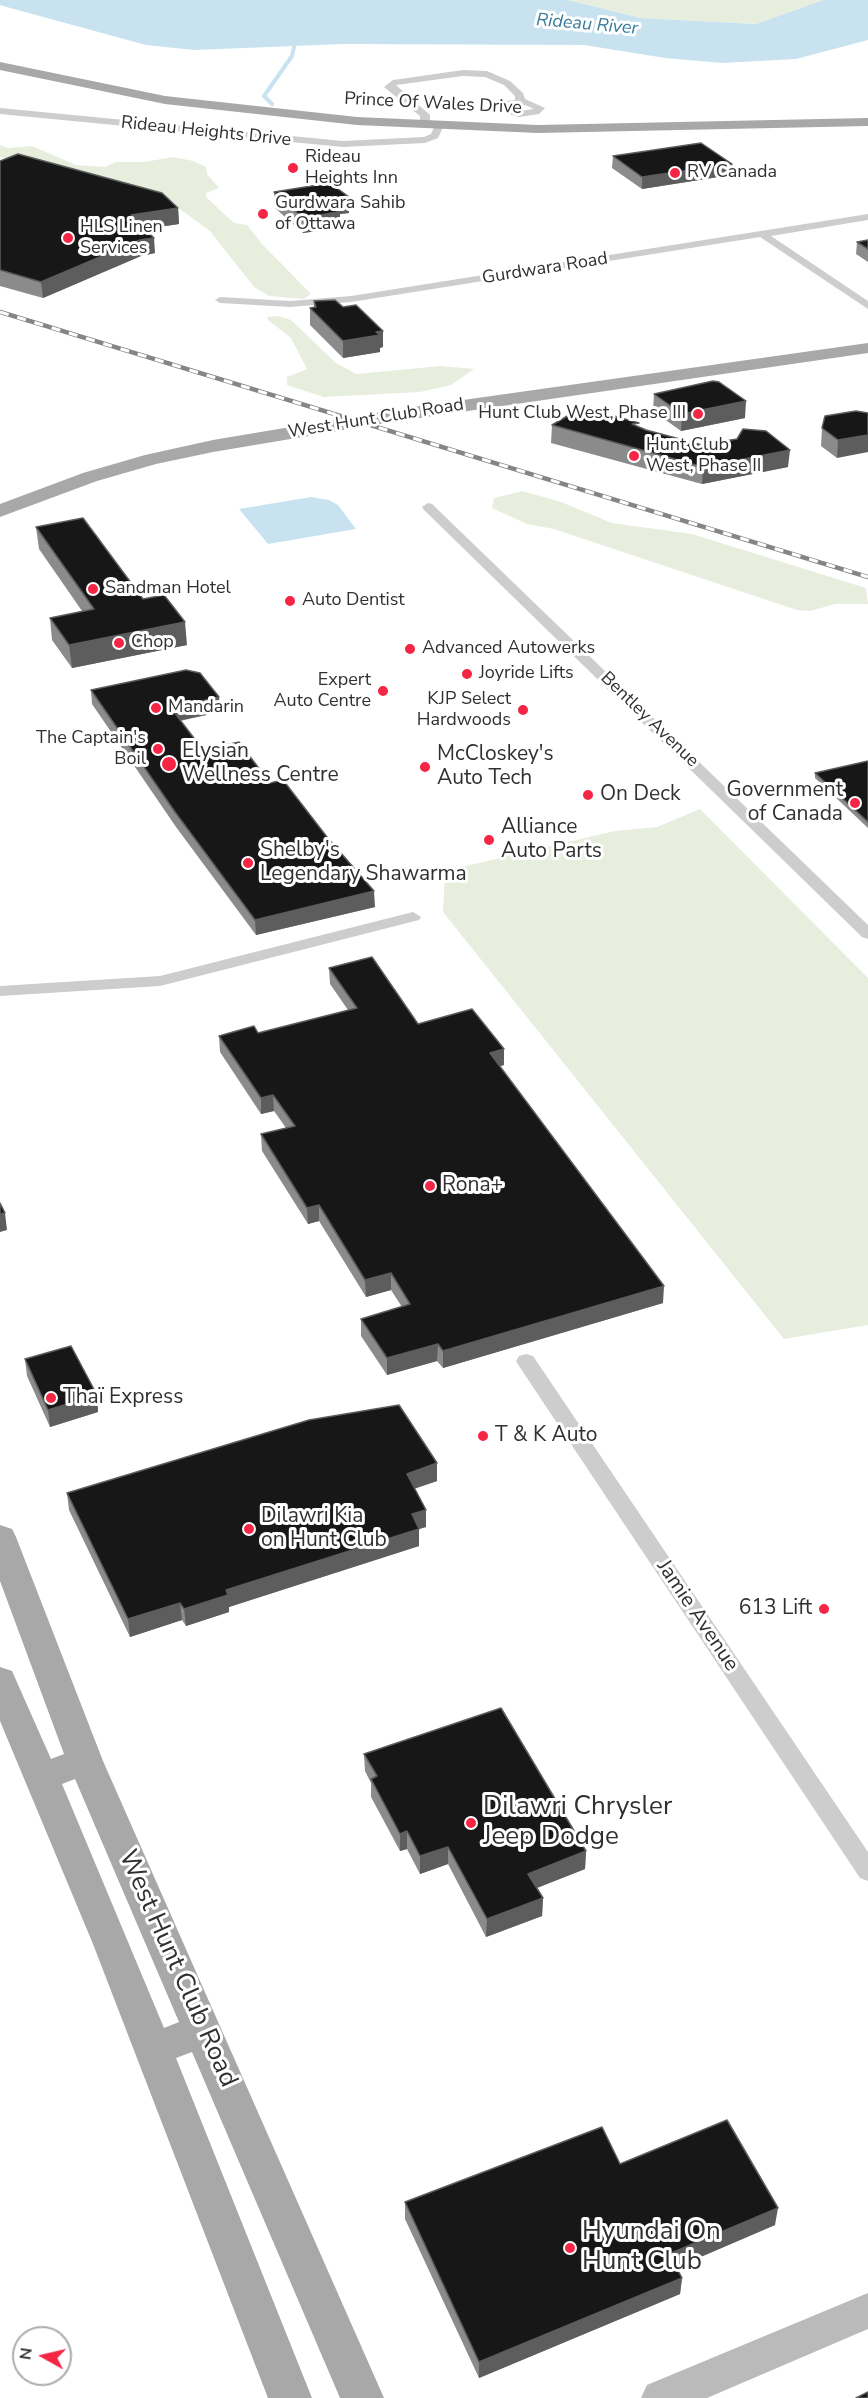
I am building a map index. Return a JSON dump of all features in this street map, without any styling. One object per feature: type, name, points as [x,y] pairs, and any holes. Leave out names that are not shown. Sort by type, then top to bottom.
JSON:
[{"type":"main road","name":"Prince Of Wales Drive","points":[[0,66],[101,88],[210,106],[346,120],[432,125],[609,129],[868,122]]},
{"type":"main road","name":"West Hunt Club Road","points":[[0,497],[71,472],[303,421],[868,337]]},
{"type":"main road","name":"West Hunt Club Road","points":[[0,512],[69,484],[162,452],[550,393],[868,348]]},
{"type":"main road","name":"West Hunt Club Road","points":[[0,1537],[85,1761],[204,2030],[362,2398]]},
{"type":"main road","points":[[0,1680],[154,2049],[290,2398]]},
{"type":"main road","points":[[40,1777],[85,1761]]},
{"type":"main road","points":[[154,2049],[204,2030]]},
{"type":"street","points":[[432,125],[425,115],[389,87],[393,83],[463,73],[487,74],[507,83],[520,95],[520,102]]},
{"type":"street","name":"Rideau Heights Drive","points":[[0,111],[343,144],[425,140],[435,136],[432,125]]},
{"type":"street","name":"Gurdwara Road","points":[[220,300],[290,304],[351,299],[868,217]]},
{"type":"street","points":[[763,235],[868,306]]},
{"type":"street","name":"Bentley Avenue","points":[[428,507],[868,934]]},
{"type":"street","points":[[0,991],[160,981],[413,917]]},
{"type":"street","name":"Jamie Avenue","points":[[526,1361],[868,1871]]},
{"type":"street","points":[[661,2398],[868,2311]]},
{"type":"green space","points":[[568,0],[823,0],[756,24],[641,18]]},
{"type":"green space","points":[[0,145],[8,148],[32,146],[76,165],[105,167],[116,162],[144,162],[173,157],[193,161],[206,167],[207,174],[219,188],[206,193],[207,198],[234,223],[247,225],[262,244],[311,294],[304,299],[269,296],[254,287],[210,231],[173,204],[0,157]]},
{"type":"green space","points":[[279,316],[291,320],[336,363],[356,374],[441,366],[474,369],[451,385],[420,392],[324,397],[287,385],[287,377],[307,369],[291,338],[267,317]]},
{"type":"green space","points":[[522,491],[561,502],[612,523],[692,534],[866,588],[868,604],[835,604],[810,611],[797,610],[554,529],[527,524],[492,508],[494,498]]},
{"type":"green space","points":[[700,809],[868,978],[868,1325],[784,1339],[443,912],[445,871],[615,831],[657,827]]},
{"type":"water","name":"Rideau River","points":[[0,0],[568,0],[641,18],[756,24],[823,0],[868,0],[868,40],[796,59],[722,63],[665,58],[584,45],[344,44],[194,50],[146,45],[3,6],[0,5]]},
{"type":"water","points":[[311,497],[329,500],[338,505],[356,529],[268,544],[239,509]]},
{"type":"building","points":[[701,143],[732,164],[642,177],[613,156]]},
{"type":"building","name":"HLS Linen Services","points":[[18,154],[162,193],[178,208],[131,215],[154,238],[140,240],[41,282],[0,270],[0,161]]},
{"type":"building","points":[[330,183],[349,197],[333,200],[339,205],[331,206],[338,212],[303,218],[274,192]]},
{"type":"building","points":[[868,240],[868,249],[857,242]]},
{"type":"building","points":[[335,300],[343,307],[356,305],[383,331],[376,332],[380,335],[343,341],[310,308],[316,307],[314,301]]},
{"type":"building","points":[[713,381],[719,382],[746,401],[682,414],[654,394]]},
{"type":"building","points":[[581,408],[639,423],[632,424],[646,430],[702,445],[714,444],[729,449],[719,442],[737,439],[743,429],[766,431],[790,450],[703,467],[552,425]]},
{"type":"building","points":[[856,411],[868,413],[868,435],[838,440],[822,428],[825,416]]},
{"type":"building","points":[[83,518],[143,599],[164,595],[185,622],[69,645],[50,618],[94,609],[36,527]]},
{"type":"building","points":[[186,670],[200,673],[219,697],[171,708],[203,750],[239,742],[270,783],[283,780],[327,837],[374,891],[255,920],[175,812],[91,690]]},
{"type":"building","name":"Government of Canada","points":[[868,761],[868,822],[815,773]]},
{"type":"building","name":"Rona+","points":[[372,957],[418,1024],[472,1009],[504,1049],[490,1053],[664,1286],[443,1351],[438,1344],[387,1358],[361,1319],[410,1304],[391,1273],[365,1280],[319,1205],[307,1208],[261,1134],[295,1126],[273,1095],[261,1098],[219,1036],[254,1026],[258,1033],[357,1008],[329,968]]},
{"type":"building","points":[[0,1203],[5,1213],[0,1214]]},
{"type":"building","points":[[71,1346],[97,1395],[48,1410],[25,1359]]},
{"type":"building","name":"Dilawri Kia on Hunt Club","points":[[399,1405],[437,1463],[407,1474],[426,1510],[412,1514],[419,1529],[226,1590],[228,1595],[184,1609],[180,1603],[128,1619],[67,1493],[309,1420]]},
{"type":"building","name":"Dilawri Chrysler Jeep Dodge","points":[[501,1708],[586,1851],[528,1874],[543,1898],[487,1919],[448,1847],[420,1856],[407,1831],[400,1834],[371,1779],[377,1776],[364,1754]]},
{"type":"building","name":"Hyundai On Hunt Club","points":[[727,2120],[778,2208],[669,2254],[682,2278],[479,2362],[405,2202],[602,2127],[620,2164]]},
{"type":"building","points":[[868,2392],[868,2398],[856,2398]]},
{"type":"waterway","points":[[272,104],[264,96],[292,56],[296,38]]},
{"type":"railway","points":[[0,312],[868,577]]},
{"type":"place","name":"Rideau Heights Inn","points":[[293,168]]},
{"type":"place","name":"RV Canada","points":[[675,173]]},
{"type":"place","name":"Gurdwara Sahib of Ottawa","points":[[263,214]]},
{"type":"place","name":"HLS Linen Services","points":[[68,238]]},
{"type":"place","name":"Hunt Club West, Phase III","points":[[698,414]]},
{"type":"place","name":"Hunt Club West, Phase II","points":[[634,456]]},
{"type":"place","name":"Sandman Hotel","points":[[93,589]]},
{"type":"place","name":"Auto Dentist","points":[[290,601]]},
{"type":"place","name":"Chop","points":[[119,643]]},
{"type":"place","name":"Advanced Autowerks","points":[[410,649]]},
{"type":"place","name":"Joyride Lifts","points":[[467,674]]},
{"type":"place","name":"Expert Auto Centre","points":[[383,691]]},
{"type":"place","name":"Mandarin","points":[[156,708]]},
{"type":"place","name":"KJP Select Hardwoods","points":[[523,710]]},
{"type":"place","name":"The Captain's Boil","points":[[158,749]]},
{"type":"place","name":"Elysian Wellness Centre","points":[[169,764]]},
{"type":"place","name":"McCloskey's Auto Tech","points":[[425,767]]},
{"type":"place","name":"On Deck","points":[[588,795]]},
{"type":"place","name":"Government of Canada","points":[[855,803]]},
{"type":"place","name":"Alliance Auto Parts","points":[[489,840]]},
{"type":"place","name":"Shelby's Legendary Shawarma","points":[[248,863]]},
{"type":"place","name":"Rona+","points":[[430,1186]]},
{"type":"place","name":"Thaï Express","points":[[51,1398]]},
{"type":"place","name":"T & K Auto","points":[[483,1436]]},
{"type":"place","name":"Dilawri Kia on Hunt Club","points":[[249,1529]]},
{"type":"place","name":"613 Lift","points":[[824,1609]]},
{"type":"place","name":"Dilawri Chrysler Jeep Dodge","points":[[471,1823]]},
{"type":"place","name":"Hyundai On Hunt Club","points":[[570,2248]]}]
